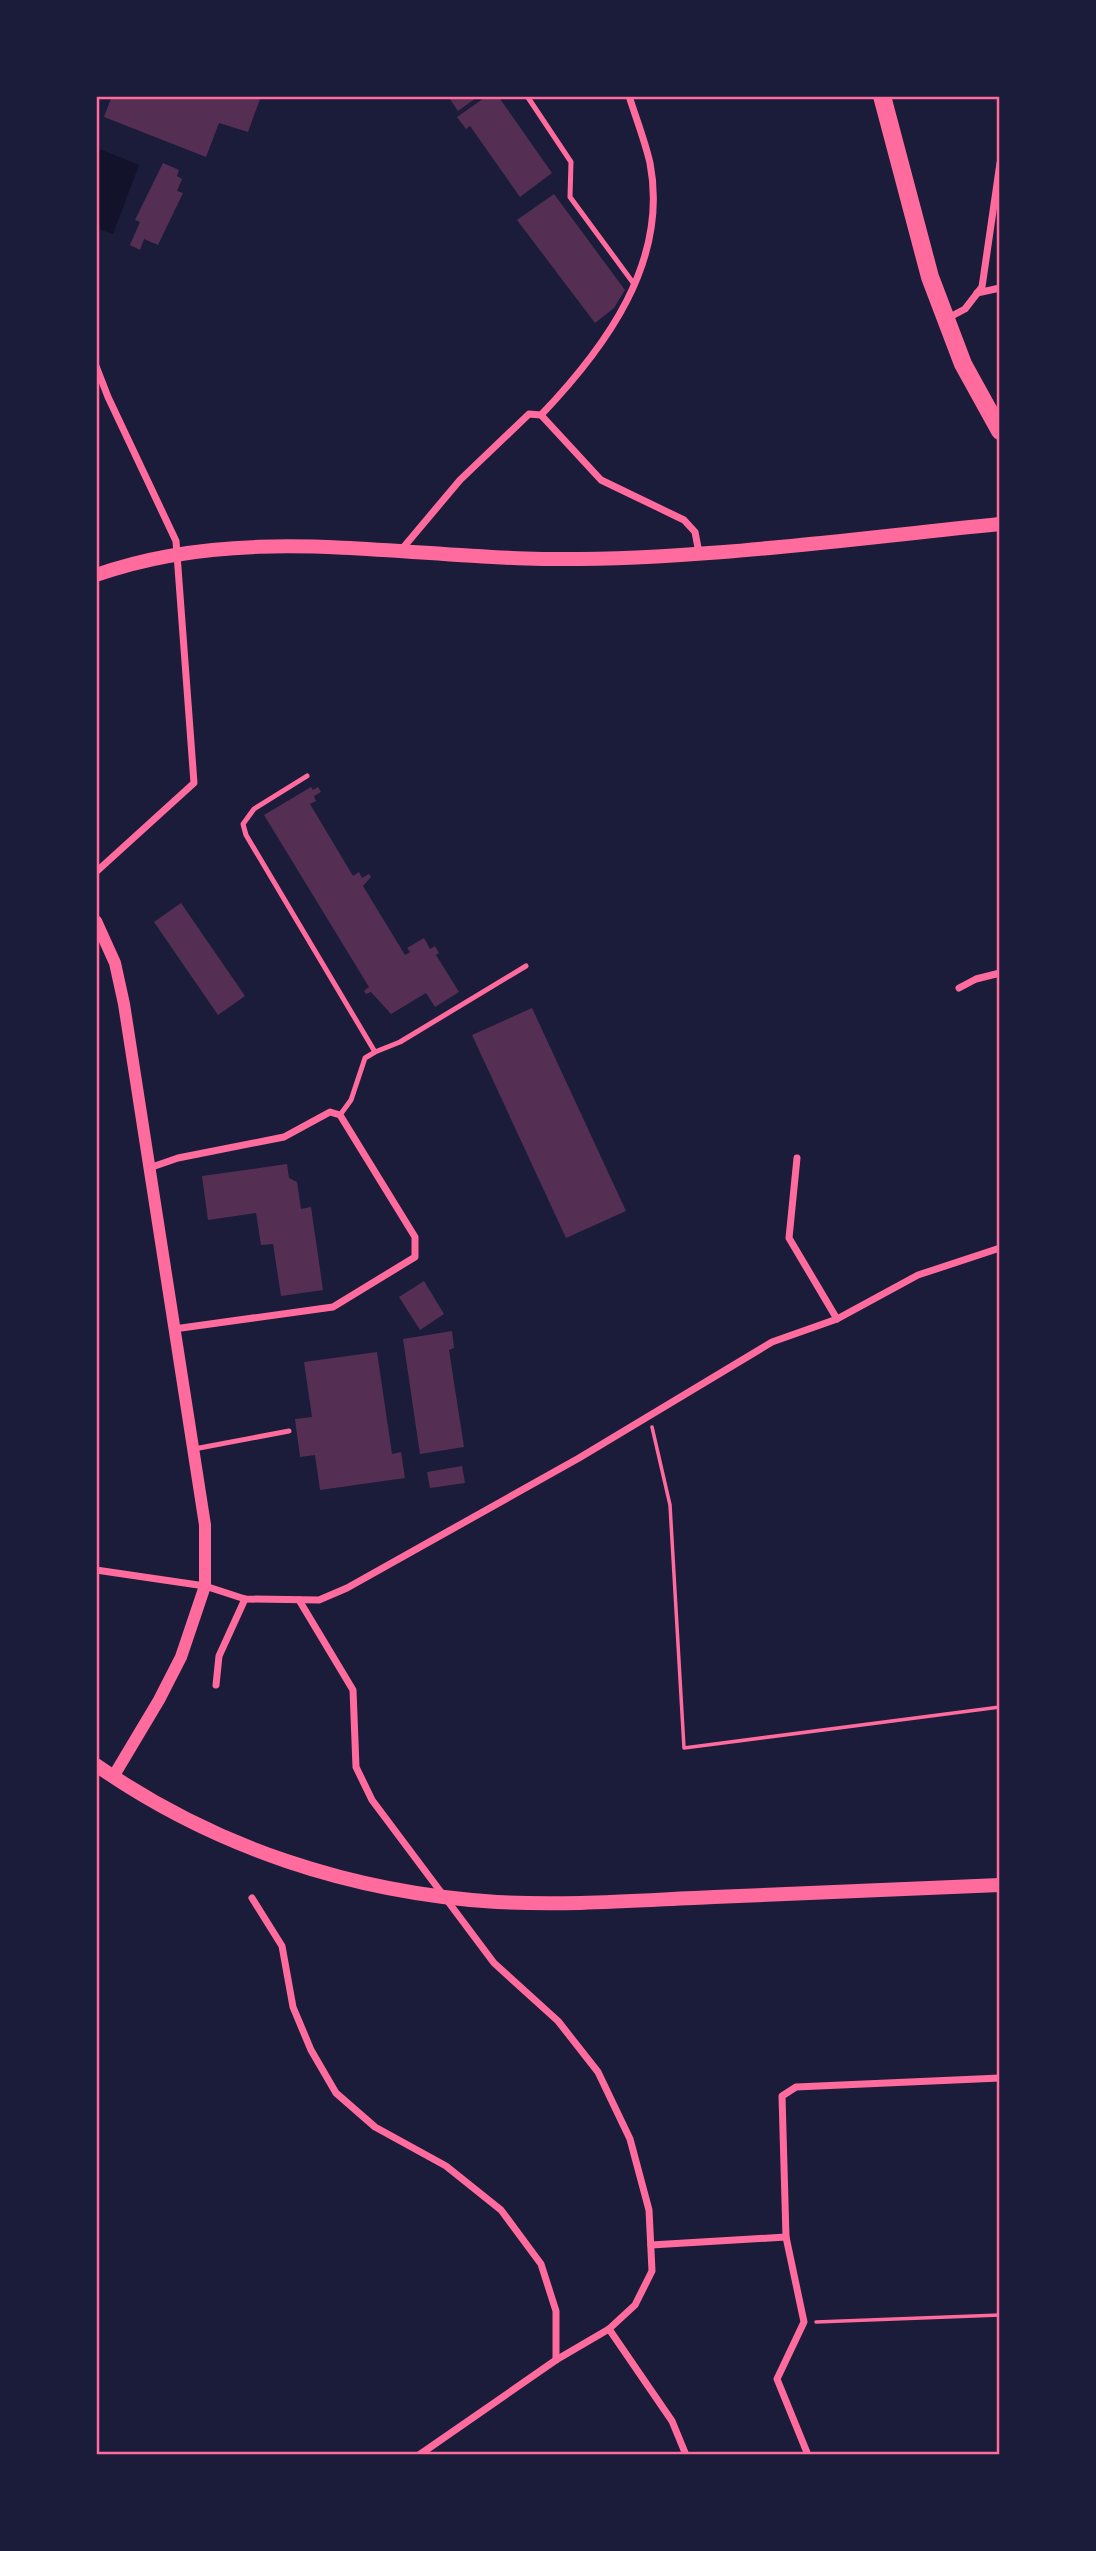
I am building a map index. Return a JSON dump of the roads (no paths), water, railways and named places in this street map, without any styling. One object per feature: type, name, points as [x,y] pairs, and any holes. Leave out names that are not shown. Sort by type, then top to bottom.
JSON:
[{"type":"main road","points":[[882,96],[930,277],[945,320],[963,364],[1000,430]]},
{"type":"main road","points":[[96,575],[177,553],[232,546],[543,559],[699,553],[1000,524]]},
{"type":"main road","points":[[96,1765],[137,1793],[217,1836],[258,1852],[346,1880],[444,1896],[498,1902],[597,1902],[1000,1885]]},
{"type":"street","points":[[541,415],[603,343],[629,301],[647,251],[652,200],[650,164],[629,96]]},
{"type":"street","points":[[945,320],[965,309],[982,286],[1000,163]]},
{"type":"street","points":[[977,292],[1000,288]]},
{"type":"street","points":[[96,366],[176,541],[194,783],[96,872]]},
{"type":"street","points":[[399,552],[460,480],[529,414],[541,415],[601,480],[684,520],[695,533],[699,553]]},
{"type":"street","points":[[96,921],[115,963],[124,1004],[205,1525],[205,1586],[181,1657],[113,1777]]},
{"type":"street","points":[[959,988],[976,979],[1000,973]]},
{"type":"street","points":[[149,1168],[178,1158],[284,1137],[330,1112],[340,1115],[415,1237],[415,1257],[333,1307],[174,1329]]},
{"type":"street","points":[[797,1158],[789,1238],[837,1319]]},
{"type":"street","points":[[96,1570],[205,1586],[245,1599],[319,1600],[347,1588],[650,1417],[772,1342],[837,1319],[918,1275],[1000,1248]]},
{"type":"street","points":[[216,1685],[219,1656],[245,1599]]},
{"type":"street","points":[[299,1600],[353,1690],[356,1768],[387,1823],[494,1963],[558,2021],[598,2072],[630,2139],[649,2210],[652,2271],[635,2305],[609,2329],[556,2360],[419,2455]]},
{"type":"street","points":[[252,1898],[282,1946],[293,2007],[311,2050],[336,2093],[375,2127],[446,2166],[501,2210],[541,2264],[556,2311],[556,2360]]},
{"type":"street","points":[[808,2455],[777,2379],[804,2322],[786,2237],[782,2096],[796,2087],[1000,2078]]},
{"type":"street","points":[[651,2245],[786,2237]]},
{"type":"street","points":[[609,2329],[673,2421],[686,2455]]},
{"type":"lane","points":[[527,96],[570,162],[570,197],[634,285]]},
{"type":"lane","points":[[307,776],[254,809],[243,824],[246,835],[375,1052]]},
{"type":"lane","points":[[340,1115],[351,1100],[365,1058],[400,1042],[526,966]]},
{"type":"lane","points":[[194,1449],[289,1431]]}]
